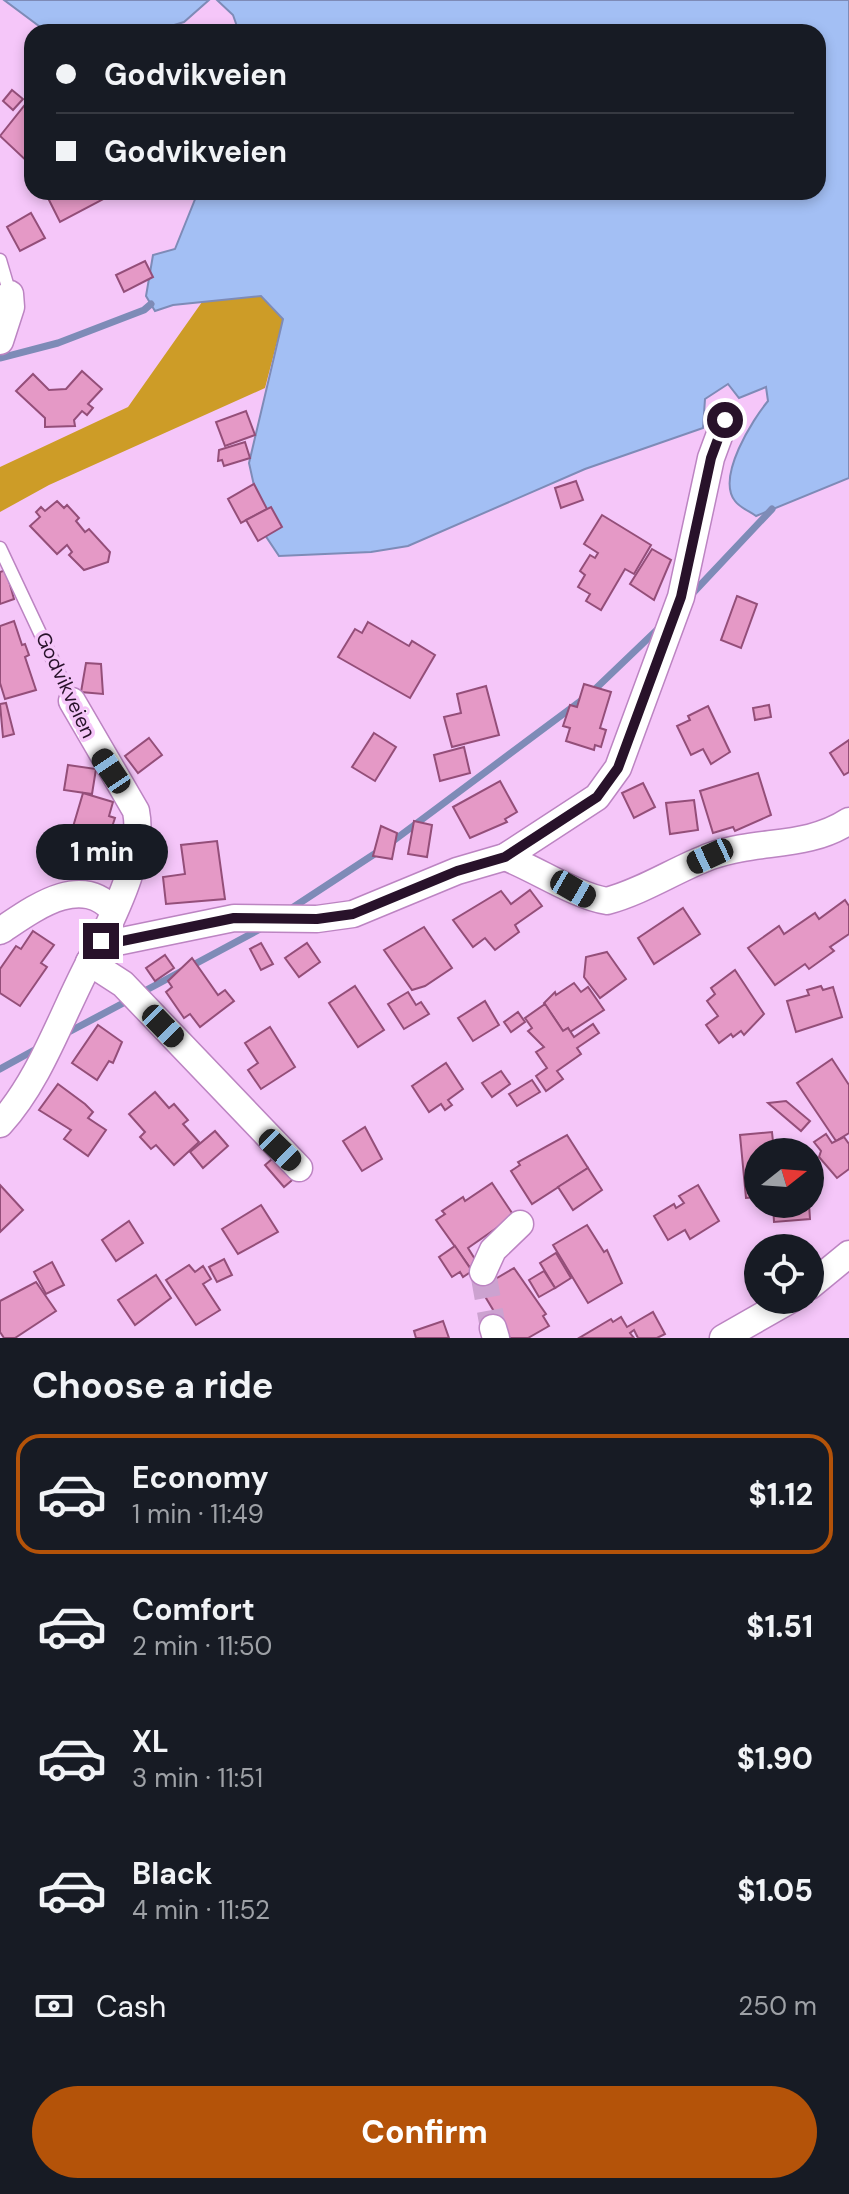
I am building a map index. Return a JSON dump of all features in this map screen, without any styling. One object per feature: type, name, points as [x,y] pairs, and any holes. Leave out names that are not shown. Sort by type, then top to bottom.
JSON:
[{"type":"street","points":[[0,341],[11,307],[10,294]]},
{"type":"street","points":[[299,1168],[95,951],[122,941],[234,918],[317,919],[353,914],[457,871],[505,857],[597,797],[618,768],[681,597],[711,458],[725,420]]},
{"type":"street","name":"Godvikveien","points":[[0,1124],[24,1094],[95,951],[114,911],[139,839],[136,811],[97,751],[72,701]]},
{"type":"street","points":[[505,857],[590,898],[607,901],[710,856],[747,846],[828,835],[849,821]]},
{"type":"street","points":[[0,931],[41,904],[71,894],[88,894],[105,901],[114,911]]},
{"type":"street","points":[[483,1272],[493,1250],[520,1224]]},
{"type":"street","points":[[824,1275],[849,1254]]},
{"type":"street","points":[[723,1338],[765,1314]]},
{"type":"lane","points":[[0,260],[10,294]]},
{"type":"lane","name":"Godvikveien","points":[[0,548],[72,701]]},
{"type":"shaded area","points":[[261,296],[283,319],[265,388],[49,485],[0,512],[0,467],[128,407],[202,302]]},
{"type":"water","points":[[4,0],[209,0],[177,24],[36,24]]},
{"type":"water","points":[[217,0],[849,0],[849,478],[756,516],[739,505],[730,491],[733,464],[746,434],[768,401],[766,387],[739,398],[728,384],[705,399],[703,428],[585,469],[408,546],[371,552],[279,556],[265,535],[249,463],[283,319],[261,296],[173,305],[155,311],[146,296],[153,255],[175,249],[195,200],[826,200],[826,24],[236,24],[233,15]]},
{"type":"building","points":[[12,90],[23,99],[13,110],[3,101]]},
{"type":"building","points":[[24,106],[24,158],[0,136]]},
{"type":"building","points":[[49,200],[102,200],[60,222]]},
{"type":"building","points":[[31,213],[45,238],[20,251],[7,227]]},
{"type":"building","points":[[145,261],[153,277],[124,292],[116,275]]},
{"type":"building","points":[[82,371],[102,389],[88,404],[93,408],[87,415],[82,411],[74,420],[75,426],[45,427],[45,418],[16,391],[33,374],[49,390],[66,389]]},
{"type":"building","points":[[246,411],[255,435],[225,446],[216,422]]},
{"type":"building","points":[[245,442],[250,458],[224,466],[222,460],[218,461],[219,450]]},
{"type":"building","points":[[576,481],[583,500],[561,508],[555,488]]},
{"type":"building","points":[[254,484],[267,509],[241,523],[228,499]]},
{"type":"building","points":[[57,501],[64,508],[67,505],[79,518],[76,521],[85,532],[89,529],[110,552],[108,562],[84,570],[69,555],[72,552],[67,545],[57,554],[30,526],[40,517],[36,512],[41,507],[45,511]]},
{"type":"building","points":[[271,507],[282,527],[258,541],[246,520]]},
{"type":"building","points":[[602,515],[651,545],[634,574],[625,569],[601,610],[586,601],[590,594],[578,587],[585,575],[580,571],[590,555],[595,558],[598,553],[584,544]]},
{"type":"building","points":[[652,549],[671,560],[654,600],[630,584]]},
{"type":"building","points":[[6,570],[14,599],[0,604],[0,572]]},
{"type":"building","points":[[737,596],[757,604],[741,648],[721,640]]},
{"type":"building","points":[[14,621],[29,655],[25,657],[36,690],[5,699],[0,683],[0,626]]},
{"type":"building","points":[[368,622],[409,646],[412,641],[435,655],[410,698],[338,657],[355,629],[362,633]]},
{"type":"building","points":[[86,663],[101,664],[103,694],[81,692]]},
{"type":"building","points":[[584,684],[611,692],[600,728],[606,730],[601,747],[595,745],[594,750],[566,741],[570,728],[563,726],[570,705],[577,707]]},
{"type":"building","points":[[486,686],[499,735],[452,747],[444,717],[461,713],[457,694]]},
{"type":"building","points":[[6,703],[14,734],[3,737],[0,704]]},
{"type":"building","points":[[769,705],[771,717],[755,720],[753,708]]},
{"type":"building","points":[[708,706],[730,752],[711,764],[703,749],[691,755],[677,726],[690,720],[688,716]]},
{"type":"building","points":[[374,733],[396,747],[375,781],[352,767]]},
{"type":"building","points":[[149,738],[162,755],[138,773],[125,756]]},
{"type":"building","points":[[849,740],[849,772],[844,775],[830,753]]},
{"type":"building","points":[[464,747],[470,773],[440,781],[434,755]]},
{"type":"building","points":[[68,765],[96,769],[92,794],[64,790]]},
{"type":"building","points":[[758,773],[771,815],[735,831],[733,827],[713,833],[700,791]]},
{"type":"building","points":[[500,781],[517,812],[505,819],[507,822],[470,838],[453,807]]},
{"type":"building","points":[[643,783],[655,807],[634,818],[622,793]]},
{"type":"building","points":[[83,793],[113,802],[109,816],[115,818],[110,833],[105,831],[101,846],[70,837]]},
{"type":"building","points":[[694,800],[698,830],[670,834],[666,803]]},
{"type":"building","points":[[414,821],[432,825],[427,857],[408,854]]},
{"type":"building","points":[[381,826],[397,833],[392,859],[373,856]]},
{"type":"building","points":[[217,841],[225,899],[166,904],[163,877],[185,874],[181,845]]},
{"type":"building","points":[[530,890],[542,906],[515,925],[519,932],[495,950],[485,938],[473,947],[453,920],[501,891],[511,904]]},
{"type":"building","points":[[845,900],[849,906],[849,934],[830,947],[834,951],[809,969],[805,964],[775,985],[748,948],[779,926],[784,934],[815,913],[819,919]]},
{"type":"building","points":[[683,908],[700,934],[654,964],[638,938]]},
{"type":"building","points":[[424,927],[452,968],[425,986],[412,990],[384,950]]},
{"type":"building","points":[[33,931],[54,945],[41,963],[47,967],[20,1006],[0,993],[0,969],[16,946],[21,949]]},
{"type":"building","points":[[261,943],[273,964],[261,970],[250,949]]},
{"type":"building","points":[[307,943],[320,962],[299,977],[285,958]]},
{"type":"building","points":[[607,952],[626,979],[600,998],[584,977],[586,957]]},
{"type":"building","points":[[165,955],[174,968],[155,981],[146,968]]},
{"type":"building","points":[[192,958],[218,995],[225,990],[234,1001],[200,1027],[190,1014],[184,1018],[166,992],[172,987],[168,981]]},
{"type":"building","points":[[735,970],[764,1014],[744,1035],[741,1031],[733,1037],[731,1034],[719,1043],[706,1025],[718,1016],[707,1001],[715,994],[711,988]]},
{"type":"building","points":[[574,983],[581,992],[588,987],[604,1010],[570,1032],[568,1028],[563,1031],[544,1003],[555,992],[556,995]]},
{"type":"building","points":[[355,986],[384,1030],[358,1047],[329,1003]]},
{"type":"building","points":[[821,986],[823,990],[833,987],[842,1017],[796,1032],[787,1001],[809,995],[807,990]]},
{"type":"building","points":[[408,992],[416,1005],[421,1002],[429,1014],[404,1029],[388,1004]]},
{"type":"building","points":[[485,1001],[499,1025],[473,1041],[458,1018]]},
{"type":"building","points":[[545,1004],[563,1031],[568,1028],[574,1037],[593,1024],[599,1033],[577,1048],[581,1054],[557,1071],[563,1079],[546,1091],[536,1076],[547,1068],[536,1052],[544,1047],[528,1031],[532,1028],[525,1018]]},
{"type":"building","points":[[518,1012],[525,1022],[511,1032],[504,1022]]},
{"type":"building","points":[[98,1025],[122,1042],[113,1063],[109,1061],[97,1080],[72,1063]]},
{"type":"building","points":[[270,1027],[295,1067],[261,1089],[248,1070],[258,1063],[245,1043]]},
{"type":"building","points":[[832,1059],[849,1085],[849,1133],[836,1141],[797,1083]]},
{"type":"building","points":[[446,1063],[463,1089],[448,1100],[452,1105],[445,1110],[441,1104],[429,1112],[412,1086]]},
{"type":"building","points":[[501,1071],[510,1084],[492,1097],[482,1083]]},
{"type":"building","points":[[532,1080],[540,1092],[517,1106],[509,1094]]},
{"type":"building","points":[[58,1084],[85,1104],[93,1112],[88,1118],[106,1130],[88,1156],[64,1139],[71,1130],[39,1110]]},
{"type":"building","points":[[155,1092],[169,1108],[174,1104],[188,1120],[183,1124],[199,1142],[174,1165],[156,1145],[151,1149],[140,1137],[145,1132],[129,1114]]},
{"type":"building","points":[[786,1101],[810,1121],[801,1131],[768,1103]]},
{"type":"building","points":[[365,1127],[382,1159],[362,1171],[343,1141]]},
{"type":"building","points":[[215,1131],[228,1146],[203,1168],[190,1152]]},
{"type":"building","points":[[772,1132],[773,1138],[744,1138],[744,1177],[740,1135]]},
{"type":"building","points":[[826,1134],[832,1143],[844,1137],[849,1144],[849,1169],[837,1178],[824,1163],[824,1138],[820,1138]]},
{"type":"building","points":[[567,1135],[588,1168],[532,1204],[511,1171],[520,1165],[518,1162]]},
{"type":"building","points":[[278,1154],[297,1176],[284,1187],[265,1165]]},
{"type":"building","points":[[588,1168],[602,1190],[573,1210],[558,1187]]},
{"type":"building","points":[[492,1183],[514,1216],[468,1248],[478,1264],[471,1269],[436,1220],[445,1214],[442,1211],[463,1197],[465,1201]]},
{"type":"building","points":[[0,1185],[23,1210],[0,1232]]},
{"type":"building","points":[[698,1185],[719,1221],[690,1239],[685,1230],[668,1240],[654,1216],[674,1204],[676,1208],[684,1203],[679,1196]]},
{"type":"building","points":[[261,1205],[278,1232],[238,1254],[222,1229]]},
{"type":"building","points":[[774,1218],[810,1218],[810,1219],[774,1222]]},
{"type":"building","points":[[129,1221],[143,1243],[116,1261],[102,1240]]},
{"type":"building","points":[[587,1225],[604,1252],[607,1250],[622,1283],[588,1303],[553,1245]]},
{"type":"building","points":[[455,1246],[472,1271],[463,1277],[460,1272],[452,1277],[439,1257]]},
{"type":"building","points":[[556,1253],[571,1278],[555,1288],[540,1263]]},
{"type":"building","points":[[224,1259],[232,1275],[217,1282],[209,1267]]},
{"type":"building","points":[[52,1262],[64,1285],[46,1294],[34,1272]]},
{"type":"building","points":[[189,1265],[195,1272],[203,1266],[211,1279],[203,1284],[220,1310],[196,1325],[166,1280]]},
{"type":"building","points":[[514,1268],[546,1314],[543,1316],[549,1326],[528,1338],[510,1338],[480,1288]]},
{"type":"building","points":[[544,1271],[555,1288],[539,1297],[529,1280]]},
{"type":"building","points":[[156,1275],[171,1298],[135,1325],[118,1300]]},
{"type":"building","points":[[36,1282],[56,1311],[15,1338],[4,1338],[0,1332],[0,1301]]},
{"type":"building","points":[[653,1312],[665,1334],[657,1338],[638,1338],[634,1330],[630,1333],[634,1338],[579,1338],[611,1319],[613,1322],[621,1317],[627,1327]]},
{"type":"building","points":[[443,1321],[449,1338],[416,1338],[414,1331]]},
{"type":"waterway","points":[[0,358],[58,343],[144,310],[151,304]]},
{"type":"waterway","points":[[691,595],[772,509]]},
{"type":"waterway","points":[[389,844],[590,694],[660,627]]},
{"type":"waterway","points":[[289,910],[379,851]]},
{"type":"waterway","points":[[139,994],[262,928]]},
{"type":"waterway","points":[[65,1034],[129,1000]]},
{"type":"waterway","points":[[0,1069],[40,1047]]},
{"type":"tunnel","points":[[483,1272],[493,1328]]},
{"type":"route","points":[[101,941],[122,941],[234,918],[317,919],[353,914],[457,871],[505,857],[565,821],[597,797],[618,768],[681,597],[693,554],[711,458],[725,420]]}]
